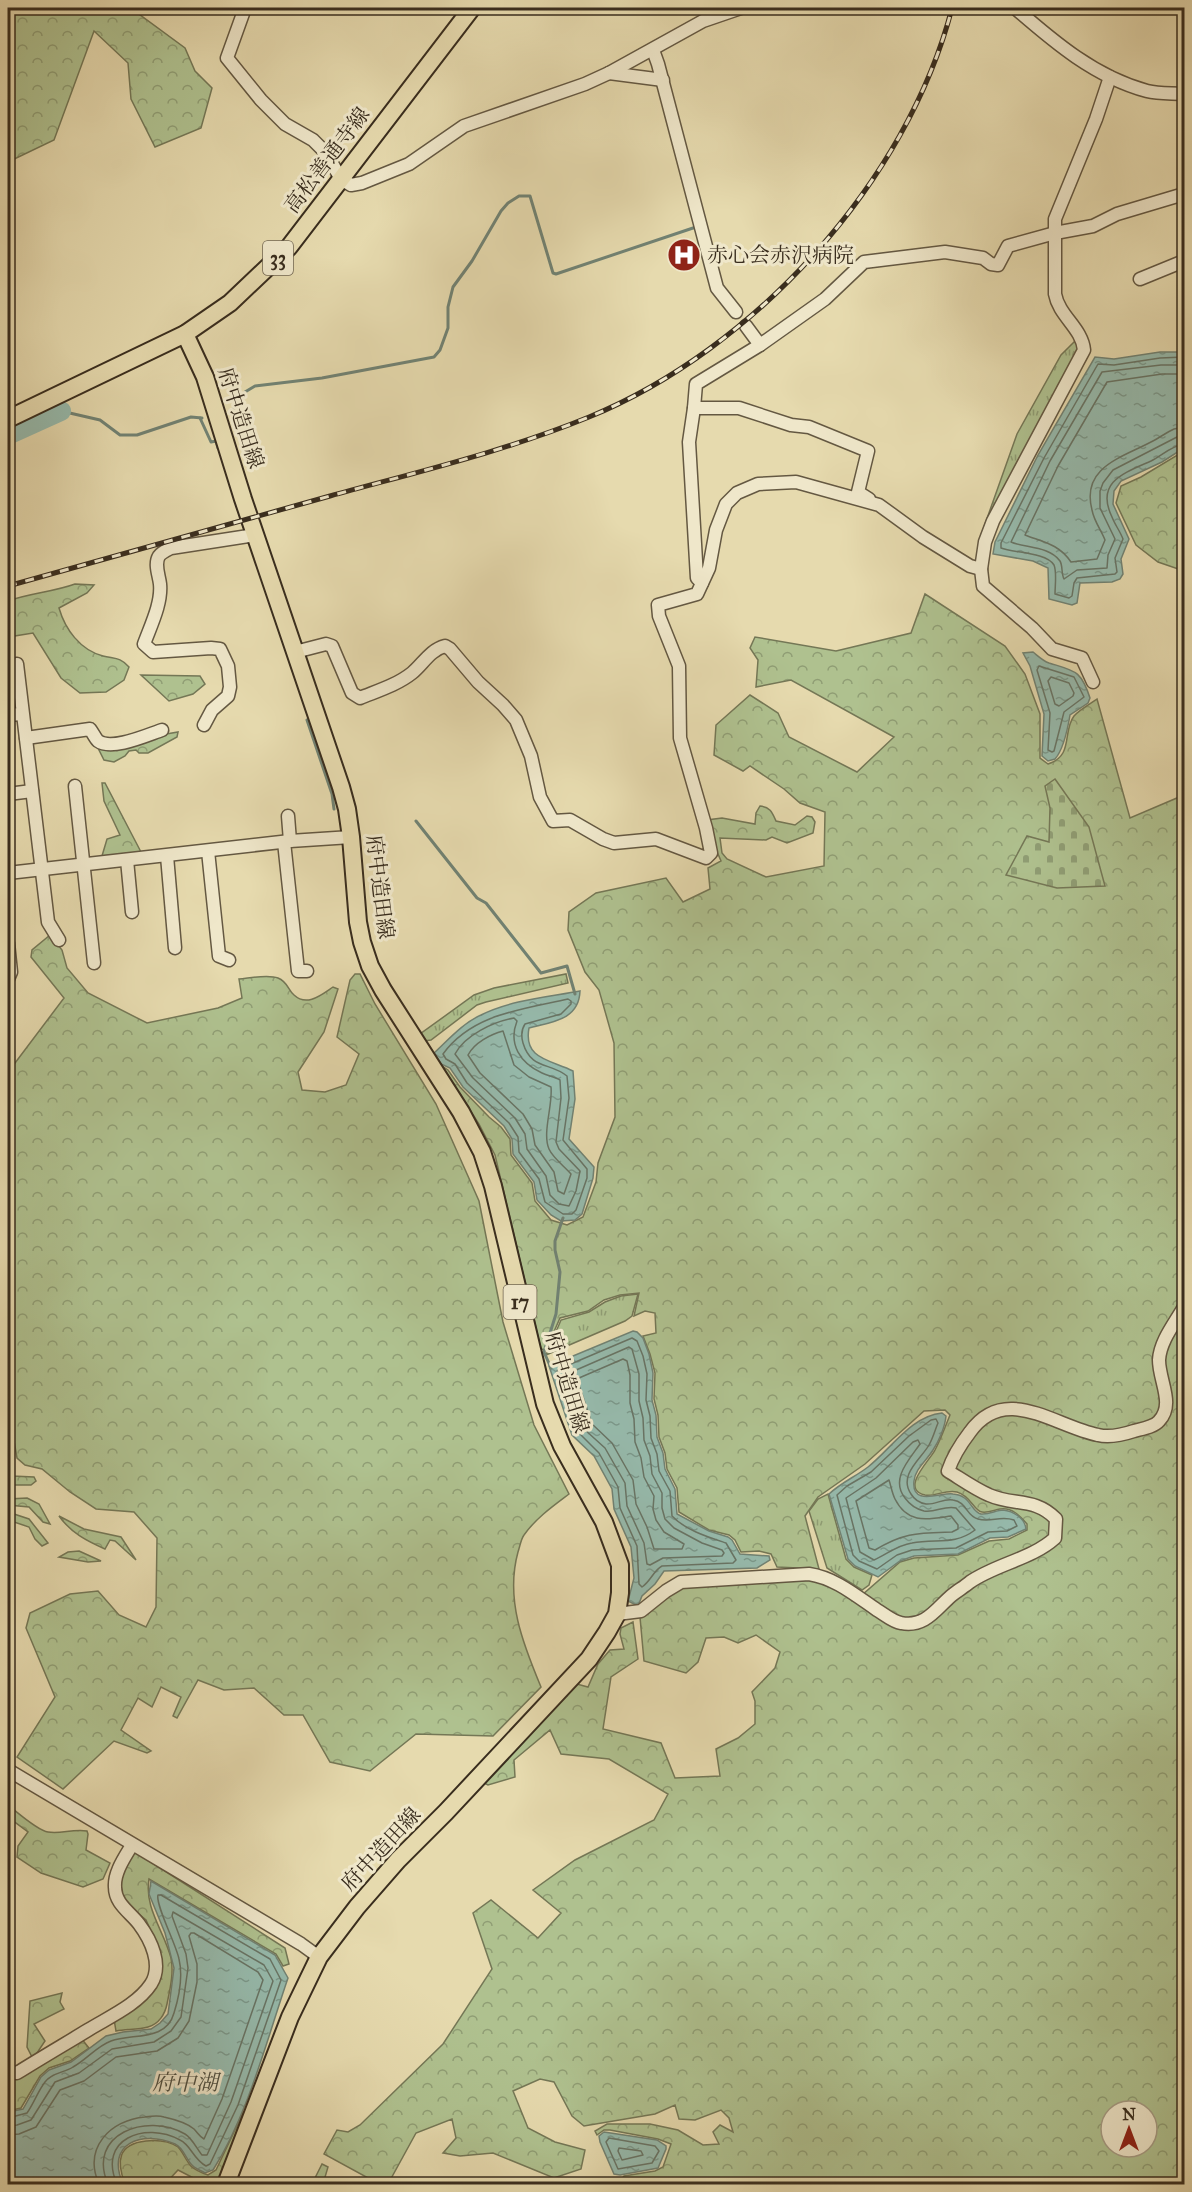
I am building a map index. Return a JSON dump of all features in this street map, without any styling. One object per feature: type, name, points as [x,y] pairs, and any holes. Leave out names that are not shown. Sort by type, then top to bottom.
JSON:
[{"type":"main road","name":"高松善通寺線","points":[[8,418],[185,334],[230,303],[289,247],[472,8]]},
{"type":"main road","name":"府中造田線","points":[[185,334],[205,377],[255,535],[341,787],[351,837],[358,922],[370,966],[461,1112],[482,1152],[493,1186],[545,1404],[562,1446],[604,1522],[620,1565],[617,1614],[608,1632],[589,1659],[398,1860],[357,1907],[319,1957],[290,2017],[226,2184]]},
{"type":"street","points":[[245,8],[227,58],[261,100],[285,124],[313,140],[326,153],[341,179],[351,185],[362,183],[410,164],[464,126],[585,84],[653,50],[703,21],[741,8]]},
{"type":"street","points":[[1015,8],[1055,44],[1119,82],[1150,91],[1185,94]]},
{"type":"street","points":[[653,50],[663,80],[717,288],[736,312]]},
{"type":"street","points":[[609,73],[663,80]]},
{"type":"street","points":[[1093,682],[1082,658],[1052,649],[1032,628],[984,586],[981,569],[985,542],[993,521],[1084,350],[1083,340],[1057,304],[1055,219],[1083,155],[1110,77]]},
{"type":"street","points":[[702,583],[697,578],[689,442],[696,384],[760,345],[825,299],[864,262],[945,252],[983,258],[991,264],[998,265],[1008,246],[1055,233],[1093,226],[1117,214],[1185,194]]},
{"type":"street","points":[[1140,279],[1185,261]]},
{"type":"street","points":[[746,326],[760,345]]},
{"type":"street","points":[[694,408],[739,408],[791,425],[809,428],[868,451],[858,492],[923,537],[970,566],[981,569]]},
{"type":"street","points":[[295,652],[326,644],[332,646],[352,693],[360,698],[407,676],[438,648],[445,646],[516,720],[531,756],[540,797],[553,821],[570,820],[614,843],[656,839],[706,858],[711,853],[706,828],[680,738],[679,666],[659,616],[658,605],[697,594],[709,568],[716,530],[726,504],[737,493],[752,485],[796,482],[879,505]]},
{"type":"street","points":[[204,725],[212,710],[228,696],[230,687],[228,666],[220,649],[153,652],[144,644],[159,596],[158,558],[171,548],[255,535]]},
{"type":"street","points":[[17,664],[48,922],[60,940]]},
{"type":"street","points":[[8,715],[22,714]]},
{"type":"street","points":[[26,738],[90,729],[97,740],[115,745],[162,730]]},
{"type":"street","points":[[75,786],[94,963]]},
{"type":"street","points":[[8,794],[32,791]]},
{"type":"street","points":[[288,816],[287,842],[298,971],[308,970]]},
{"type":"street","points":[[8,873],[351,837]]},
{"type":"street","points":[[208,851],[219,956],[229,960]]},
{"type":"street","points":[[167,856],[175,948]]},
{"type":"street","points":[[127,860],[132,912]]},
{"type":"street","points":[[8,943],[11,972],[8,980]]},
{"type":"street","points":[[617,1614],[641,1611],[681,1582],[808,1574],[823,1576],[836,1583],[898,1623],[922,1622],[951,1595],[985,1572],[1046,1546],[1055,1538],[1056,1519],[1036,1504],[991,1496],[948,1471],[954,1453],[976,1423],[999,1409],[1022,1408],[1100,1436],[1118,1436],[1158,1424],[1166,1411],[1159,1361],[1162,1345],[1185,1307]]},
{"type":"street","points":[[8,1770],[301,1944],[319,1957]]},
{"type":"street","points":[[8,2072],[17,2073],[122,2010],[142,1994],[151,1983],[156,1973],[153,1950],[138,1924],[116,1897],[114,1885],[132,1845]]},
{"type":"green space","points":[[8,8],[122,8],[136,12],[185,48],[195,71],[212,88],[201,128],[155,147],[131,99],[128,63],[94,31],[54,140],[8,162]]},
{"type":"green space","points":[[1076,340],[1079,347],[1077,358],[979,541],[1017,434],[1061,355]]},
{"type":"green space","points":[[1184,451],[1184,571],[1158,562],[1136,545],[1116,503],[1121,486],[1141,477]]},
{"type":"green space","points":[[75,584],[94,585],[87,593],[59,608],[69,631],[87,649],[120,660],[129,667],[124,680],[106,692],[80,693],[61,678],[33,633],[8,637],[8,601]]},
{"type":"green space","points":[[925,594],[1005,646],[1025,674],[1040,714],[1040,758],[1048,764],[1061,755],[1074,716],[1097,699],[1130,818],[1184,795],[1184,2184],[618,2184],[624,2176],[655,2171],[663,2167],[671,2144],[658,2139],[610,2130],[604,2130],[597,2135],[595,2131],[607,2124],[650,2124],[678,2130],[703,2145],[719,2144],[713,2132],[720,2125],[733,2132],[729,2118],[721,2110],[695,2120],[679,2119],[675,2105],[655,2114],[584,2126],[572,2116],[554,2082],[540,2079],[513,2091],[528,2128],[555,2142],[585,2150],[581,2169],[554,2178],[493,2153],[460,2156],[443,2153],[456,2138],[452,2119],[416,2133],[388,2184],[379,2184],[324,2154],[337,2130],[348,2132],[360,2125],[443,2044],[492,1969],[473,1913],[491,1900],[538,1938],[561,1913],[533,1890],[575,1860],[654,1820],[668,1794],[609,1759],[561,1754],[550,1730],[514,1760],[515,1777],[488,1785],[484,1783],[577,1684],[588,1687],[598,1664],[610,1650],[624,1649],[620,1634],[621,1628],[633,1622],[638,1659],[611,1677],[603,1729],[661,1743],[675,1778],[720,1776],[716,1749],[738,1738],[755,1724],[755,1701],[752,1692],[775,1668],[780,1652],[756,1635],[738,1643],[724,1637],[706,1638],[698,1662],[686,1673],[644,1661],[640,1617],[678,1590],[693,1585],[819,1580],[855,1601],[900,1562],[914,1558],[958,1555],[989,1541],[1009,1539],[1027,1530],[1027,1524],[1008,1509],[982,1512],[957,1492],[925,1495],[918,1492],[915,1487],[916,1480],[935,1450],[950,1415],[945,1410],[924,1411],[865,1464],[818,1497],[805,1516],[819,1569],[777,1567],[771,1554],[759,1551],[741,1552],[735,1540],[729,1535],[709,1530],[679,1512],[677,1488],[667,1469],[665,1453],[659,1437],[658,1415],[654,1399],[655,1373],[643,1336],[656,1333],[655,1313],[645,1311],[634,1316],[639,1293],[604,1300],[588,1311],[560,1318],[546,1350],[541,1349],[495,1155],[479,1124],[442,1066],[510,1139],[511,1155],[532,1183],[535,1201],[551,1220],[567,1225],[583,1217],[596,1182],[598,1163],[615,1117],[614,1043],[599,990],[585,972],[568,930],[569,912],[596,893],[666,878],[683,902],[710,889],[708,868],[721,861],[713,850],[707,820],[722,818],[755,824],[756,813],[760,806],[770,810],[776,821],[795,825],[807,816],[812,817],[815,822],[813,833],[787,843],[772,837],[766,840],[720,838],[722,853],[727,859],[766,877],[824,866],[825,812],[800,803],[750,766],[743,771],[714,755],[716,725],[750,695],[778,713],[789,737],[857,772],[894,737],[791,680],[756,687],[758,660],[750,648],[755,637],[836,651],[911,633]]},
{"type":"green space","points":[[141,675],[200,676],[205,684],[193,694],[169,701]]},
{"type":"green space","points":[[178,732],[177,737],[148,753],[129,751],[114,762],[104,760],[97,746]]},
{"type":"green space","points":[[1055,779],[1089,827],[1105,886],[1057,888],[1006,875],[1027,836],[1049,842],[1050,808],[1045,786]]},
{"type":"green space","points":[[102,783],[105,783],[141,852],[102,856],[107,839],[120,835],[104,801]]},
{"type":"green space","points":[[50,935],[62,950],[67,968],[88,993],[147,1023],[218,1008],[242,998],[239,979],[264,976],[278,978],[294,995],[304,1000],[314,999],[333,987],[338,989],[324,1032],[298,1072],[302,1090],[325,1092],[346,1085],[359,1054],[337,1037],[350,980],[355,974],[360,974],[375,1004],[436,1104],[479,1201],[503,1322],[534,1425],[569,1494],[539,1518],[521,1541],[515,1570],[515,1604],[522,1638],[541,1687],[493,1736],[416,1734],[370,1771],[330,1762],[303,1715],[284,1715],[254,1688],[224,1690],[198,1680],[177,1718],[173,1716],[181,1697],[161,1687],[152,1707],[138,1698],[121,1730],[151,1751],[147,1753],[114,1741],[63,1789],[17,1757],[55,1697],[26,1628],[30,1613],[70,1594],[98,1591],[119,1615],[146,1627],[156,1607],[157,1538],[134,1512],[96,1509],[70,1492],[42,1469],[25,1465],[17,1458],[13,1435],[8,1429],[8,1038],[12,1067],[64,998],[31,957],[32,950]]},
{"type":"green space","points":[[566,974],[568,983],[477,1005],[431,1040],[424,1041],[420,1034],[474,995],[494,988]]},
{"type":"green space","points":[[638,1294],[632,1316],[625,1321],[546,1355],[561,1320],[589,1312],[621,1296]]},
{"type":"green space","points":[[8,1473],[12,1476],[34,1477],[36,1481],[31,1485],[8,1485]]},
{"type":"green space","points":[[828,1494],[846,1559],[854,1567],[872,1575],[869,1585],[862,1590],[827,1568],[809,1511],[818,1499]]},
{"type":"green space","points":[[27,1498],[39,1504],[50,1524],[43,1522],[29,1507],[8,1505],[8,1499]]},
{"type":"green space","points":[[8,1512],[29,1519],[48,1543],[42,1546],[35,1539],[29,1527],[8,1520]]},
{"type":"green space","points":[[59,1516],[84,1529],[121,1537],[136,1560],[115,1541],[110,1540],[105,1549],[86,1540],[74,1532]]},
{"type":"green space","points":[[79,1551],[101,1561],[88,1562],[59,1557],[68,1552]]},
{"type":"green space","points":[[8,1805],[44,1831],[87,1831],[86,1850],[110,1863],[103,1879],[83,1887],[41,1873],[17,1857],[18,1846],[28,1832],[8,1817]]},
{"type":"green space","points":[[132,1850],[285,1948],[289,1964],[283,1966],[276,1954],[149,1879],[149,1900],[172,1964],[167,2004],[161,2018],[152,2026],[116,2031],[114,2019],[159,1977],[153,1936],[146,1920],[122,1900],[118,1884]]},
{"type":"green space","points":[[62,1993],[60,2002],[64,2009],[34,2024],[45,2041],[33,2059],[27,2047],[30,2001]]},
{"type":"green space","points":[[81,2038],[89,2048],[70,2061],[49,2068],[40,2076],[21,2108],[8,2111],[8,2074]]},
{"type":"green space","points":[[243,2113],[245,2114],[221,2184],[205,2184],[178,2170],[165,2184],[125,2184],[120,2161],[122,2155],[130,2146],[146,2141],[162,2141],[178,2147],[191,2166],[208,2175],[216,2170]]},
{"type":"green space","points":[[322,2164],[328,2167],[323,2184],[312,2184]]},
{"type":"water","points":[[1160,352],[1184,352],[1184,448],[1162,462],[1121,481],[1114,491],[1113,504],[1129,539],[1121,559],[1123,574],[1120,579],[1112,582],[1080,583],[1077,603],[1072,605],[1049,599],[1048,568],[1033,561],[993,554],[995,542],[1038,455],[1095,357],[1114,359]]},
{"type":"water","points":[[1033,652],[1047,662],[1076,673],[1090,698],[1088,703],[1070,715],[1060,750],[1055,759],[1048,761],[1042,756],[1044,714],[1030,666],[1023,653]]},
{"type":"water","points":[[580,991],[575,1008],[569,1014],[555,1021],[529,1028],[528,1039],[535,1053],[573,1071],[575,1099],[569,1139],[594,1167],[582,1214],[575,1220],[561,1221],[551,1215],[537,1200],[534,1182],[513,1154],[512,1139],[504,1126],[463,1087],[450,1068],[441,1064],[434,1053],[468,1022],[481,1015],[505,1006]]},
{"type":"water","points":[[633,1331],[643,1338],[649,1354],[653,1373],[652,1400],[656,1415],[657,1437],[663,1453],[665,1469],[675,1489],[677,1514],[709,1531],[728,1537],[740,1554],[769,1556],[770,1560],[757,1568],[664,1571],[655,1584],[642,1596],[638,1606],[628,1601],[634,1578],[631,1547],[614,1509],[612,1489],[594,1456],[572,1435],[549,1366]]},
{"type":"water","points":[[942,1413],[946,1416],[939,1438],[915,1477],[914,1489],[917,1494],[922,1496],[959,1495],[981,1514],[1003,1510],[1011,1512],[1021,1518],[1026,1529],[1008,1537],[990,1538],[958,1554],[914,1556],[900,1561],[878,1577],[855,1566],[848,1559],[829,1494],[877,1460],[911,1427],[931,1415]]},
{"type":"water","name":"府中湖","points":[[151,1881],[275,1955],[288,1978],[256,2076],[237,2125],[213,2170],[205,2173],[193,2166],[175,2144],[150,2139],[130,2143],[123,2150],[119,2158],[119,2170],[123,2184],[8,2184],[8,2112],[23,2109],[41,2077],[49,2070],[71,2062],[106,2036],[151,2029],[168,2014],[174,1968],[165,1933],[149,1894]]},
{"type":"water","points":[[604,2132],[657,2140],[666,2146],[658,2168],[620,2175],[614,2174],[600,2142],[599,2136]]},
{"type":"waterway","points":[[230,413],[245,392],[255,386],[322,378],[434,357],[440,350],[448,328],[448,307],[453,287],[472,261],[501,211],[519,196],[530,196],[553,273],[556,274],[696,227]]},
{"type":"waterway","points":[[61,411],[100,420],[120,435],[137,435],[191,417],[202,418]]},
{"type":"waterway","points":[[8,435],[61,411]]},
{"type":"waterway","points":[[200,418],[211,442],[216,441],[218,448]]},
{"type":"waterway","points":[[237,506],[246,533]]},
{"type":"waterway","points":[[307,720],[332,794],[334,809]]},
{"type":"waterway","points":[[416,821],[477,898],[486,903],[541,973],[567,966],[575,994]]},
{"type":"waterway","points":[[551,1368],[544,1352],[556,1314],[560,1272],[555,1241],[563,1218]]},
{"type":"railway","points":[[8,586],[494,451],[589,417],[650,387],[709,349],[765,304],[816,252],[861,196],[900,136],[930,73],[952,8]]},
{"type":"place","name":"赤心会赤沢病院","points":[[684,255]]}]
